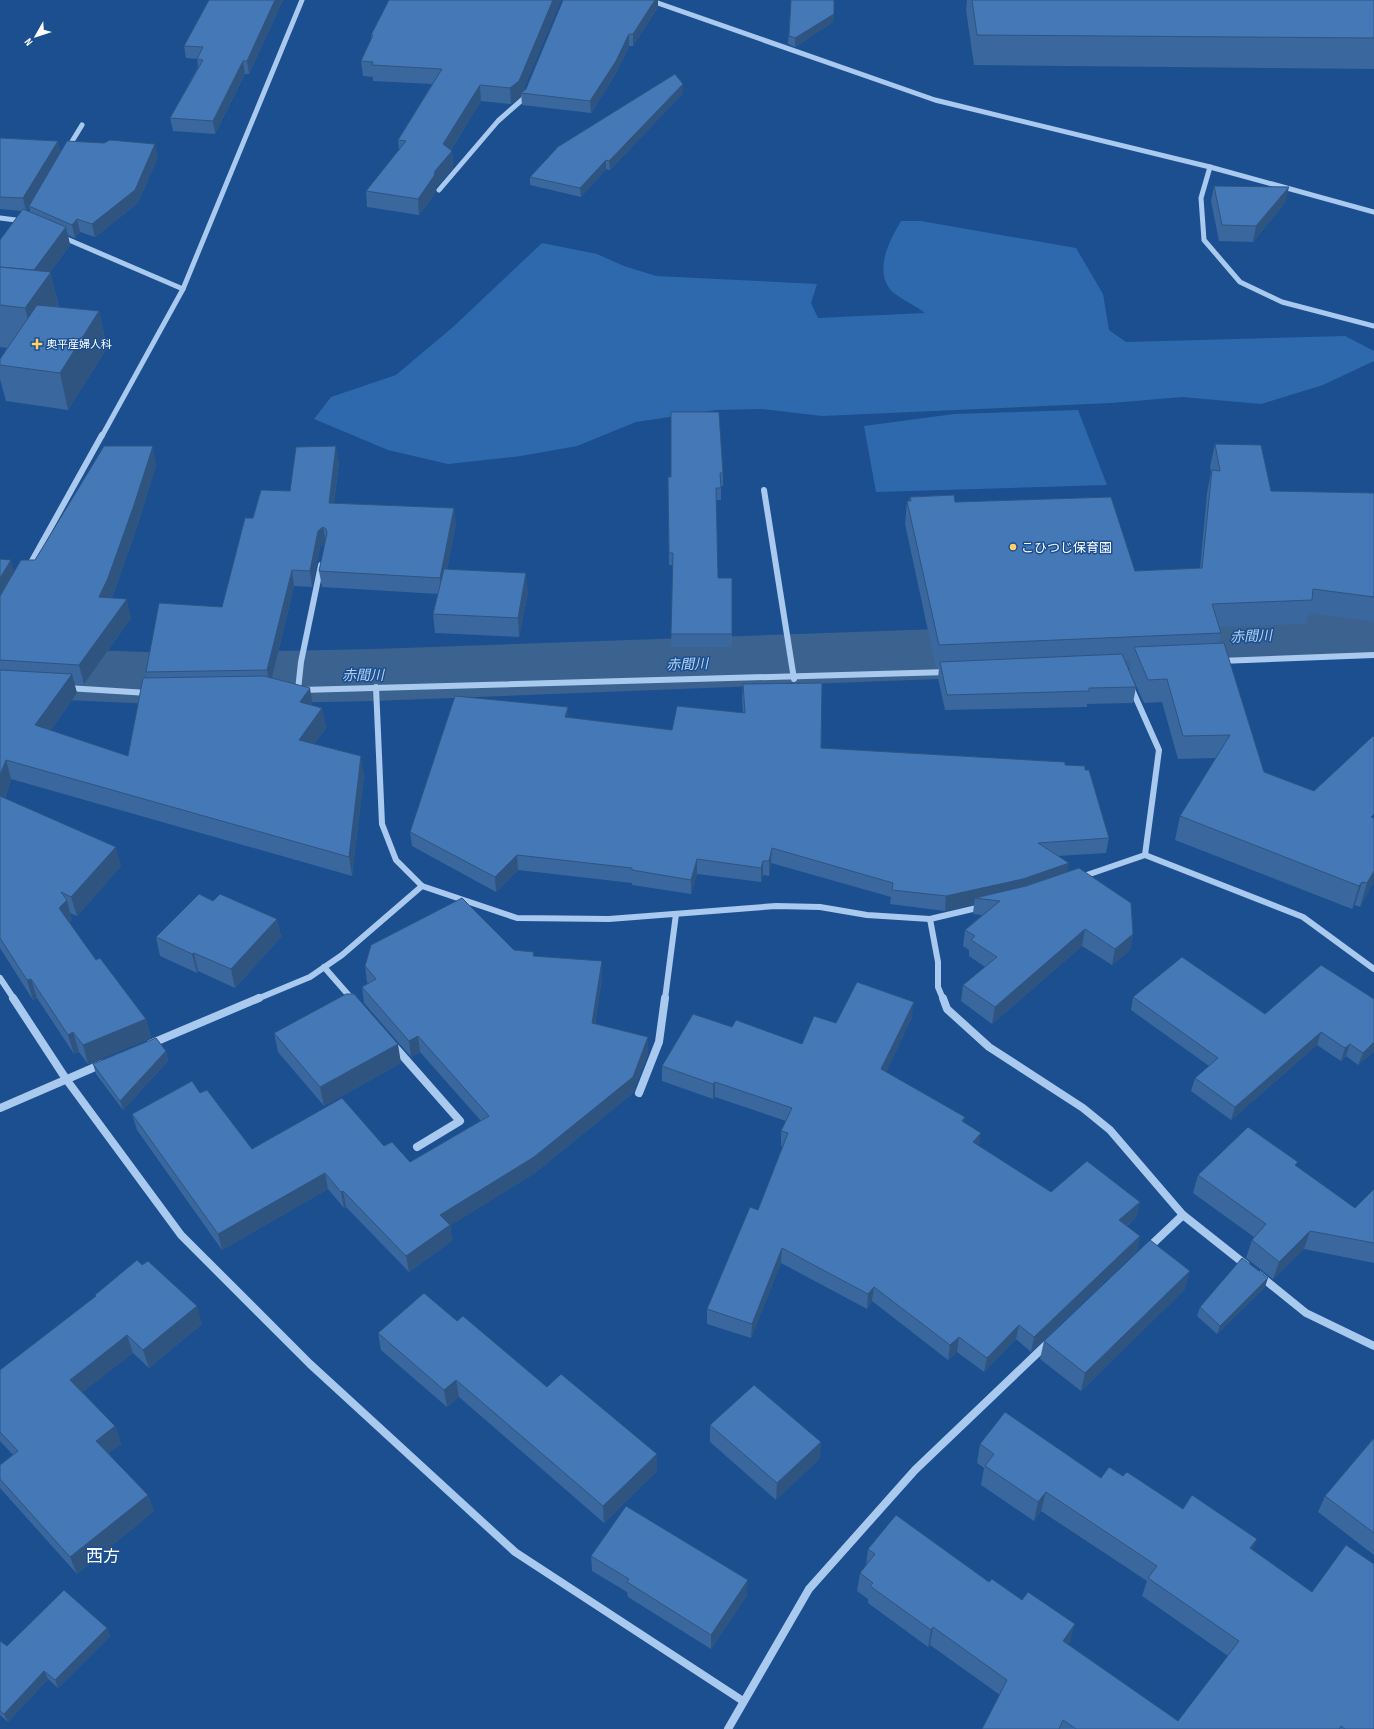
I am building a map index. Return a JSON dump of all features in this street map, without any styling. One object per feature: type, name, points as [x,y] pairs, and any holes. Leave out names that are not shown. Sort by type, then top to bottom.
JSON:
[{"type":"street","points":[[23,576],[184,289],[302,0]]},
{"type":"street","points":[[649,0],[935,100],[1210,168],[1374,212]]},
{"type":"street","points":[[439,190],[498,121],[523,99],[529,85]]},
{"type":"street","points":[[67,151],[82,125]]},
{"type":"street","points":[[1210,168],[1201,198],[1204,240],[1216,256],[1240,282],[1282,302],[1374,326]]},
{"type":"street","points":[[25,221],[29,215]]},
{"type":"street","points":[[0,218],[25,221],[32,224]]},
{"type":"street","points":[[53,233],[184,289]]},
{"type":"street","points":[[764,490],[794,679]]},
{"type":"street","points":[[298,690],[323,555]]},
{"type":"street","points":[[1216,661],[1374,655]]},
{"type":"street","points":[[290,690],[794,679],[958,672]]},
{"type":"street","points":[[1128,679],[1159,750],[1144,854]]},
{"type":"street","points":[[376,687],[382,824],[396,860],[422,886],[517,918],[609,920],[776,906],[820,907],[867,915],[930,919],[991,905]]},
{"type":"street","points":[[62,688],[155,692]]},
{"type":"street","points":[[1072,880],[1144,854],[1303,917],[1374,969]]},
{"type":"street","points":[[140,1048],[310,977],[342,955],[422,886]]},
{"type":"street","points":[[639,1093],[659,1042],[676,914]]},
{"type":"street","points":[[930,919],[938,962],[938,987],[947,1009],[989,1047],[1083,1108],[1110,1130],[1183,1215],[1306,1313],[1374,1346]]},
{"type":"street","points":[[324,967],[361,1008]]},
{"type":"street","points":[[0,978],[66,1079],[182,1235],[310,1364],[516,1552],[743,1701]]},
{"type":"street","points":[[387,1038],[460,1121],[417,1147]]},
{"type":"street","points":[[0,1108],[111,1060]]},
{"type":"street","points":[[1143,1253],[1183,1215]]},
{"type":"street","points":[[728,1729],[809,1589],[915,1470],[1057,1335]]},
{"type":"shaded area","points":[[901,221],[921,221],[1076,248],[1103,294],[1109,330],[1126,342],[1345,336],[1374,351],[1374,361],[1323,385],[1261,404],[1182,397],[1111,403],[822,416],[762,409],[716,410],[636,422],[577,446],[521,456],[448,464],[388,450],[314,419],[331,397],[396,375],[453,327],[542,243],[597,254],[624,266],[656,276],[817,284],[811,303],[818,318],[925,313],[891,291],[885,280],[883,271],[886,254]]},
{"type":"shaded area","points":[[1078,410],[1107,485],[876,492],[864,426],[954,414]]},
{"type":"building","points":[[209,0],[275,0],[247,61],[243,61],[213,121],[170,118],[203,60],[197,59],[203,47],[184,46]]},
{"type":"building","points":[[389,0],[553,0],[519,81],[510,88],[480,85],[443,144],[452,151],[435,171],[434,176],[418,199],[366,191],[406,141],[398,140],[442,69],[372,65],[373,62],[361,61],[373,35],[371,35]]},
{"type":"building","points":[[563,0],[655,0],[633,34],[629,34],[616,61],[590,101],[521,93],[526,89]]},
{"type":"building","points":[[791,0],[834,0],[834,14],[795,38],[789,36]]},
{"type":"building","points":[[972,0],[1374,0],[1374,38],[977,35]]},
{"type":"building","points":[[675,74],[683,84],[609,161],[606,160],[580,188],[530,177],[556,148]]},
{"type":"building","points":[[0,138],[58,141],[23,198],[0,197]]},
{"type":"building","points":[[110,140],[155,144],[135,190],[92,224],[77,219],[72,225],[29,206],[67,141],[104,143]]},
{"type":"building","points":[[1214,186],[1289,187],[1256,226],[1222,225]]},
{"type":"building","points":[[23,209],[66,227],[34,270],[0,267],[0,240]]},
{"type":"building","points":[[0,267],[51,272],[25,308],[0,305]]},
{"type":"building","points":[[37,305],[99,311],[60,373],[0,365],[0,359]]},
{"type":"building","points":[[671,412],[719,412],[723,473],[720,473],[721,488],[716,488],[718,578],[732,578],[732,634],[671,634],[673,553],[669,553],[668,477],[671,477]]},
{"type":"building","points":[[1215,444],[1261,445],[1271,491],[1374,493],[1374,597],[1313,589],[1312,600],[1212,604],[1221,633],[939,645],[907,501],[911,501],[910,497],[954,495],[955,502],[1111,497],[1135,571],[1202,568],[1212,470],[1220,471]]},
{"type":"building","points":[[104,446],[153,446],[108,578],[99,597],[127,599],[79,665],[0,660],[0,596],[21,560],[35,560]]},
{"type":"building","points":[[336,446],[329,503],[454,508],[440,578],[319,571],[327,533],[326,529],[323,527],[318,531],[310,571],[292,570],[267,670],[146,672],[159,603],[222,607],[245,518],[253,518],[261,490],[290,491],[296,447]]},
{"type":"building","points":[[0,559],[11,560],[0,578]]},
{"type":"building","points":[[444,569],[526,573],[518,618],[433,614]]},
{"type":"building","points":[[1224,643],[1264,772],[1314,791],[1373,736],[1374,737],[1374,814],[1371,817],[1374,818],[1374,871],[1367,883],[1362,882],[1359,886],[1180,816],[1230,735],[1183,736],[1167,679],[1148,680],[1134,647]]},
{"type":"building","points":[[1122,654],[1136,687],[1089,688],[1089,691],[947,695],[940,662]]},
{"type":"building","points":[[0,670],[72,674],[35,725],[128,756],[143,678],[264,676],[310,688],[300,702],[322,708],[299,740],[361,756],[349,857],[6,760],[0,775]]},
{"type":"building","points":[[822,683],[821,748],[1065,762],[1065,765],[1085,766],[1085,770],[1089,770],[1109,838],[1038,843],[1069,863],[1023,879],[946,896],[892,890],[893,883],[772,848],[769,861],[763,861],[761,868],[697,859],[691,880],[632,870],[632,868],[517,855],[495,877],[410,832],[455,696],[568,707],[565,717],[672,730],[677,706],[745,713],[743,684]]},
{"type":"building","points":[[0,796],[116,847],[71,897],[61,892],[67,900],[59,908],[96,960],[100,958],[146,1019],[83,1045],[73,1032],[68,1035],[31,979],[27,980],[0,938]]},
{"type":"building","points":[[1079,868],[1131,903],[1133,934],[1115,949],[1085,929],[995,1007],[963,985],[997,957],[971,940],[975,936],[965,930],[1000,901],[975,898],[1026,886]]},
{"type":"building","points":[[199,894],[213,901],[220,894],[277,919],[231,969],[194,953],[192,954],[156,937]]},
{"type":"building","points":[[462,898],[514,950],[534,952],[533,956],[602,961],[592,1023],[648,1037],[633,1077],[534,1157],[440,1215],[450,1225],[406,1256],[343,1191],[341,1192],[325,1173],[218,1234],[132,1114],[192,1081],[200,1093],[207,1090],[252,1149],[342,1098],[384,1146],[392,1142],[410,1162],[489,1116],[418,1036],[409,1041],[362,987],[376,979],[365,966],[371,945]]},
{"type":"building","points":[[1182,957],[1265,1014],[1321,965],[1374,999],[1374,1042],[1363,1053],[1350,1044],[1345,1048],[1321,1032],[1235,1107],[1195,1078],[1218,1058],[1133,997]]},
{"type":"building","points":[[857,982],[914,1002],[881,1069],[965,1117],[962,1121],[981,1133],[973,1142],[1051,1192],[1087,1161],[1140,1202],[1119,1220],[1140,1236],[1034,1337],[1019,1325],[987,1358],[959,1337],[950,1345],[874,1287],[868,1294],[782,1248],[752,1324],[707,1309],[750,1207],[758,1210],[788,1133],[781,1131],[792,1108],[715,1082],[713,1084],[662,1066],[693,1014],[732,1027],[736,1020],[802,1044],[814,1016],[836,1023]]},
{"type":"building","points":[[346,994],[354,994],[398,1044],[320,1087],[274,1033]]},
{"type":"building","points":[[156,1038],[166,1051],[120,1101],[93,1064]]},
{"type":"building","points":[[1248,1127],[1298,1162],[1295,1165],[1355,1208],[1374,1189],[1374,1243],[1310,1231],[1279,1262],[1252,1240],[1266,1224],[1198,1175]]},
{"type":"building","points":[[1150,1240],[1190,1271],[1085,1373],[1044,1341]]},
{"type":"building","points":[[1242,1258],[1268,1278],[1220,1326],[1200,1307]]},
{"type":"building","points":[[137,1260],[142,1265],[148,1261],[197,1306],[143,1350],[127,1335],[70,1380],[115,1426],[96,1441],[148,1495],[70,1557],[0,1479],[0,1465],[18,1451],[0,1432],[0,1370],[96,1296],[95,1295]]},
{"type":"building","points":[[424,1293],[457,1321],[463,1316],[547,1387],[561,1374],[657,1454],[603,1506],[456,1380],[444,1390],[378,1333]]},
{"type":"building","points":[[754,1385],[821,1442],[777,1483],[710,1425]]},
{"type":"building","points":[[1005,1412],[1101,1478],[1109,1467],[1123,1476],[1127,1472],[1183,1509],[1192,1495],[1257,1539],[1250,1548],[1312,1592],[1346,1545],[1374,1564],[1374,1729],[1345,1729],[1341,1726],[1339,1729],[1076,1729],[1063,1720],[1059,1729],[982,1729],[1007,1680],[933,1627],[931,1630],[870,1586],[873,1583],[860,1573],[875,1554],[868,1549],[896,1515],[989,1582],[992,1579],[1022,1600],[1028,1592],[1075,1624],[1063,1641],[1178,1721],[1239,1641],[1148,1578],[1157,1566],[1046,1492],[1038,1502],[985,1466],[994,1454],[980,1444]]},
{"type":"building","points":[[1374,1438],[1374,1533],[1325,1496]]},
{"type":"building","points":[[626,1506],[748,1580],[711,1635],[627,1582],[629,1579],[591,1556]]},
{"type":"building","points":[[64,1590],[107,1628],[55,1680],[44,1671],[4,1714],[0,1711],[0,1641],[7,1646]]},
{"type":"waterway","name":"赤間川","points":[[0,672],[176,679],[374,675],[938,654],[1335,631],[1374,632]]},
{"type":"place","name":"奥平産婦人科","points":[[37,344]]},
{"type":"place","name":"こひつじ保育園","points":[[1013,547]]},
{"type":"district","name":"西方","points":[[103,1556]]}]
